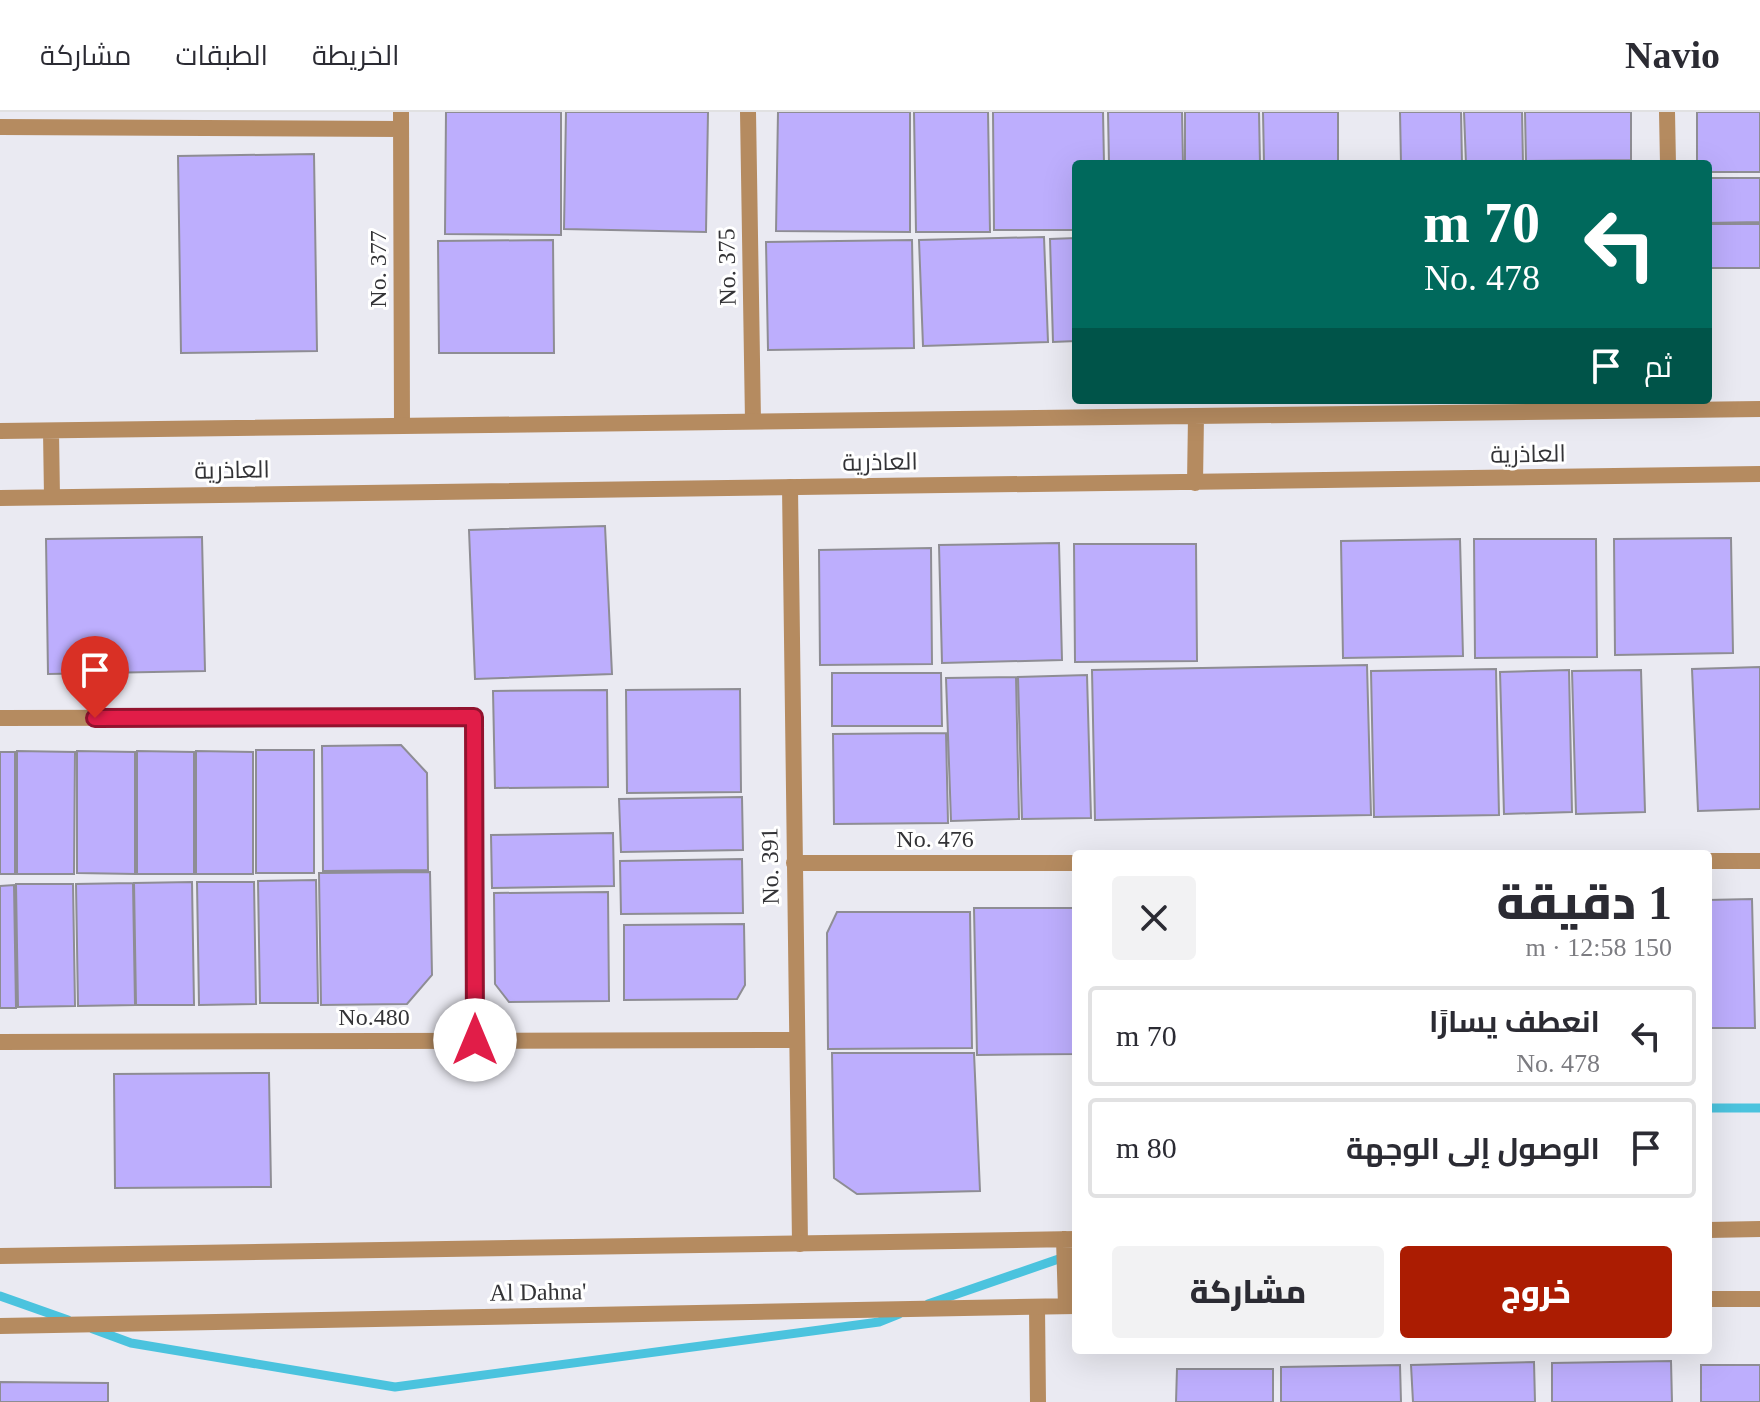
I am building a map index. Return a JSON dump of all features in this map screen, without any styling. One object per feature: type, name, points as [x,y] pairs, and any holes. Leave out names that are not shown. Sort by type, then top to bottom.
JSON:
[{"type":"street","name":"No. 375","points":[[748,112],[753,421]]},
{"type":"street","points":[[1667,112],[1668,160]]},
{"type":"street","points":[[0,127],[401,120]]},
{"type":"street","name":"No. 377","points":[[401,120],[402,425]]},
{"type":"street","name":"العاذرية","points":[[0,431],[1196,416],[1673,405],[1760,409]]},
{"type":"street","points":[[1195,483],[1196,416]]},
{"type":"street","points":[[51,431],[52,497]]},
{"type":"street","name":"العاذرية","points":[[0,498],[1760,474]]},
{"type":"street","name":"No. 391","points":[[790,487],[800,1244]]},
{"type":"street","points":[[0,718],[474,717],[475,1040]]},
{"type":"street","points":[[1712,861],[1760,861]]},
{"type":"street","name":"No. 476","points":[[794,863],[1072,863]]},
{"type":"street","name":"No.480","points":[[0,1042],[797,1040]]},
{"type":"street","points":[[1712,1230],[1760,1229]]},
{"type":"street","points":[[1070,1239],[1071,1306]]},
{"type":"street","name":"Al Dahna'","points":[[0,1256],[1070,1239]]},
{"type":"street","points":[[1712,1299],[1760,1299]]},
{"type":"street","name":"Al Dahna'","points":[[0,1326],[1071,1306]]},
{"type":"street","points":[[1037,1307],[1038,1402]]},
{"type":"building","points":[[446,112],[561,112],[561,235],[445,234]]},
{"type":"building","points":[[566,112],[708,112],[706,232],[564,229]]},
{"type":"building","points":[[778,112],[910,112],[910,232],[776,231]]},
{"type":"building","points":[[914,112],[988,112],[990,232],[916,232]]},
{"type":"building","points":[[993,112],[1103,112],[1104,160],[1072,160],[1072,230],[994,230]]},
{"type":"building","points":[[1108,112],[1182,112],[1183,160],[1109,160]]},
{"type":"building","points":[[1185,112],[1259,112],[1260,160],[1185,160]]},
{"type":"building","points":[[1263,112],[1338,112],[1338,160],[1264,160]]},
{"type":"building","points":[[1400,112],[1461,112],[1462,160],[1401,160]]},
{"type":"building","points":[[1464,112],[1522,112],[1523,160],[1466,160]]},
{"type":"building","points":[[1525,112],[1631,112],[1631,160],[1526,160]]},
{"type":"building","points":[[1697,112],[1760,112],[1760,172],[1712,172],[1712,160],[1697,160]]},
{"type":"building","points":[[314,154],[317,351],[181,353],[178,156]]},
{"type":"building","points":[[1712,178],[1760,178],[1760,222],[1712,223]]},
{"type":"building","points":[[1712,224],[1760,224],[1760,268],[1712,268]]},
{"type":"building","points":[[1044,237],[1048,342],[923,346],[919,240]]},
{"type":"building","points":[[1072,238],[1072,341],[1053,342],[1050,239]]},
{"type":"building","points":[[553,240],[554,353],[439,353],[438,241]]},
{"type":"building","points":[[912,240],[914,348],[768,350],[766,242]]},
{"type":"building","points":[[605,526],[612,674],[475,679],[469,530]]},
{"type":"building","points":[[202,537],[205,671],[48,674],[46,539]]},
{"type":"building","points":[[1731,538],[1733,653],[1615,655],[1614,539]]},
{"type":"building","points":[[1460,539],[1463,656],[1343,658],[1341,541]]},
{"type":"building","points":[[1474,539],[1596,539],[1597,657],[1475,658]]},
{"type":"building","points":[[1059,543],[1062,660],[942,663],[939,545]]},
{"type":"building","points":[[1074,544],[1196,544],[1197,661],[1075,662]]},
{"type":"building","points":[[931,548],[932,664],[820,665],[819,550]]},
{"type":"building","points":[[1367,665],[1371,815],[1095,820],[1092,670]]},
{"type":"building","points":[[1760,667],[1760,809],[1698,811],[1692,669]]},
{"type":"building","points":[[1496,669],[1499,815],[1374,817],[1371,671]]},
{"type":"building","points":[[1569,670],[1572,812],[1504,814],[1500,672]]},
{"type":"building","points":[[1641,670],[1645,812],[1576,814],[1572,671]]},
{"type":"building","points":[[832,673],[941,673],[942,726],[832,726]]},
{"type":"building","points":[[1087,675],[1091,818],[1022,819],[1018,677]]},
{"type":"building","points":[[1016,677],[1019,819],[951,821],[946,678]]},
{"type":"building","points":[[740,689],[741,792],[627,793],[626,690]]},
{"type":"building","points":[[607,690],[608,787],[495,788],[493,691]]},
{"type":"building","points":[[946,733],[948,823],[834,824],[833,734]]},
{"type":"building","points":[[401,745],[427,773],[428,870],[323,871],[322,746]]},
{"type":"building","points":[[256,750],[314,750],[314,873],[256,873]]},
{"type":"building","points":[[17,751],[75,752],[74,874],[17,874]]},
{"type":"building","points":[[77,751],[135,752],[135,874],[77,873]]},
{"type":"building","points":[[137,751],[194,752],[194,874],[137,874]]},
{"type":"building","points":[[196,751],[253,752],[253,874],[196,874]]},
{"type":"building","points":[[0,752],[15,752],[15,874],[0,874]]},
{"type":"building","points":[[742,797],[743,850],[621,852],[619,799]]},
{"type":"building","points":[[613,833],[614,886],[492,888],[491,835]]},
{"type":"building","points":[[742,859],[743,913],[621,914],[620,861]]},
{"type":"building","points":[[430,872],[432,975],[407,1004],[321,1005],[319,873]]},
{"type":"building","points":[[316,880],[318,1003],[260,1003],[258,881]]},
{"type":"building","points":[[192,882],[194,1005],[136,1005],[134,883]]},
{"type":"building","points":[[197,882],[254,882],[256,1004],[199,1005]]},
{"type":"building","points":[[133,883],[135,1005],[78,1006],[76,884]]},
{"type":"building","points":[[16,884],[73,884],[75,1006],[18,1007]]},
{"type":"building","points":[[14,885],[16,1008],[0,1008],[0,886]]},
{"type":"building","points":[[608,892],[609,1001],[509,1002],[495,984],[494,893]]},
{"type":"building","points":[[1752,899],[1755,1028],[1712,1028],[1712,900]]},
{"type":"building","points":[[974,908],[1072,908],[1072,1054],[977,1055]]},
{"type":"building","points":[[837,912],[970,912],[972,1048],[828,1049],[827,933]]},
{"type":"building","points":[[744,924],[745,985],[737,999],[624,1000],[624,925]]},
{"type":"building","points":[[832,1053],[974,1053],[980,1191],[857,1194],[834,1178]]},
{"type":"building","points":[[269,1073],[271,1187],[115,1188],[114,1074]]},
{"type":"building","points":[[1671,1361],[1672,1402],[1552,1402],[1552,1363]]},
{"type":"building","points":[[1534,1362],[1535,1402],[1413,1402],[1411,1365]]},
{"type":"building","points":[[1400,1365],[1401,1402],[1281,1402],[1281,1367]]},
{"type":"building","points":[[1701,1365],[1760,1365],[1760,1402],[1701,1402]]},
{"type":"building","points":[[1177,1369],[1273,1369],[1273,1402],[1176,1402]]},
{"type":"building","points":[[0,1382],[108,1383],[108,1402],[0,1402]]},
{"type":"waterway","points":[[1712,1108],[1760,1108]]},
{"type":"waterway","points":[[928,1304],[1072,1254]]},
{"type":"waterway","points":[[0,1296],[68,1320]]},
{"type":"waterway","points":[[93,1329],[131,1343],[395,1387],[879,1322],[899,1314]]},
{"type":"route","points":[[95,718],[474,717],[475,1040]]}]
